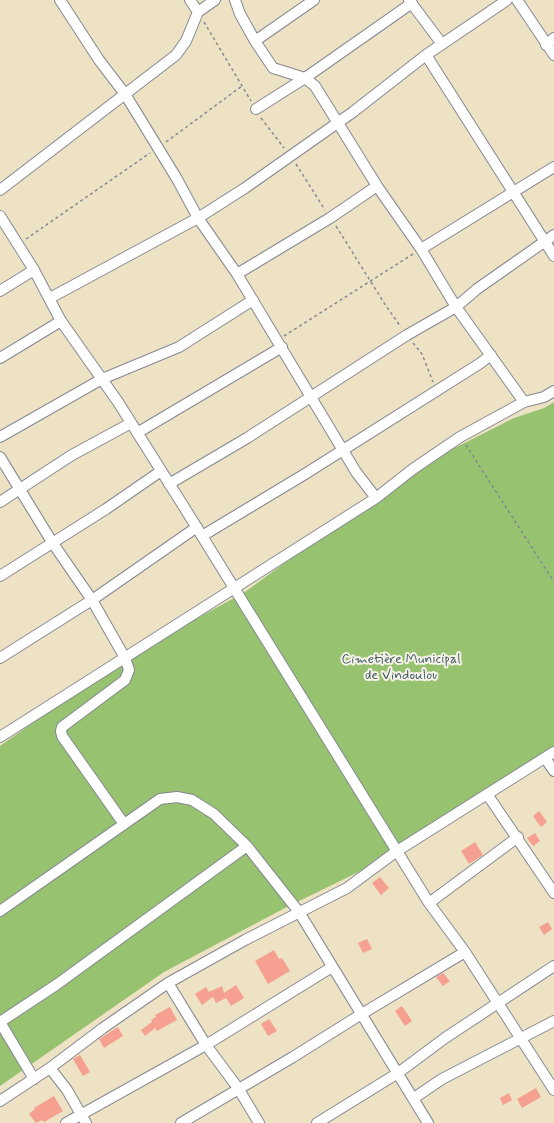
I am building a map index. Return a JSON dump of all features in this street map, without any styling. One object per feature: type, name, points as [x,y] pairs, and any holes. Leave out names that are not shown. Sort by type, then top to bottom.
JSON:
[{"type":"street","points":[[60,0],[99,60],[124,94],[177,179],[198,218],[237,274],[280,343],[356,472],[376,498]]},
{"type":"street","points":[[190,0],[198,12]]},
{"type":"street","points":[[0,190],[176,55],[186,41],[198,12],[215,0]]},
{"type":"street","points":[[235,0],[240,14],[255,41],[273,68],[305,78],[315,86],[339,122],[377,186],[421,249],[456,307],[524,402]]},
{"type":"street","points":[[255,41],[314,0]]},
{"type":"street","points":[[50,298],[198,218],[245,188],[339,122],[426,55],[507,0]]},
{"type":"street","points":[[517,0],[550,42],[554,55]]},
{"type":"street","points":[[256,109],[305,78],[410,2],[442,44]]},
{"type":"street","points":[[426,55],[554,256]]},
{"type":"street","points":[[421,249],[554,167]]},
{"type":"street","points":[[237,274],[330,218],[377,186]]},
{"type":"street","points":[[1,219],[34,270],[61,321],[102,379],[200,531],[428,902],[465,952],[554,1090]]},
{"type":"street","points":[[169,484],[248,438],[311,395],[407,335],[456,307],[477,289],[554,235]]},
{"type":"street","points":[[0,291],[34,270]]},
{"type":"street","points":[[0,437],[102,379],[179,347],[253,300]]},
{"type":"street","points":[[0,358],[61,321]]},
{"type":"street","points":[[137,433],[280,343]]},
{"type":"street","points":[[0,658],[200,531],[258,503],[344,450],[438,391],[491,355]]},
{"type":"street","points":[[0,737],[376,498],[413,469],[460,437],[524,402],[544,397],[554,391]]},
{"type":"street","points":[[0,502],[20,491],[72,455],[131,423]]},
{"type":"street","points":[[0,457],[52,542],[92,600],[125,658],[129,670],[125,680],[62,727],[61,731],[62,736],[124,824]]},
{"type":"street","points":[[0,576],[106,509],[161,471]]},
{"type":"street","points":[[0,1101],[50,1068],[103,1028],[168,983],[299,912],[347,888],[397,851],[550,755],[554,771]]},
{"type":"street","points":[[487,794],[518,837],[554,892]]},
{"type":"street","points":[[0,911],[160,799],[177,797],[192,800],[214,814],[247,846],[299,912],[428,1123]]},
{"type":"street","points":[[428,902],[518,837]]},
{"type":"street","points":[[34,1078],[0,1022],[56,985],[247,846]]},
{"type":"street","points":[[181,1123],[238,1088],[293,1058],[360,1014],[465,952]]},
{"type":"street","points":[[317,1123],[398,1073],[445,1038],[554,966]]},
{"type":"street","points":[[66,1123],[84,1118],[332,967]]},
{"type":"street","points":[[168,983],[206,1045],[238,1088],[259,1123]]},
{"type":"street","points":[[414,1098],[442,1079],[465,1069],[521,1037],[554,1021]]},
{"type":"street","points":[[50,1068],[67,1090],[84,1118]]},
{"type":"path","points":[[18,244],[157,148],[242,86]]},
{"type":"path","points":[[330,218],[386,306],[422,354],[438,391]]},
{"type":"path","points":[[280,343],[370,280],[421,249]]},
{"type":"path","points":[[460,437],[554,582]]},
{"type":"green space","name":"Cimetière Municipal de Vindoulou","points":[[554,402],[554,753],[391,856],[283,909],[164,972],[0,1086],[0,746],[125,658],[245,592],[413,469],[514,418],[544,408]]},
{"type":"building","points":[[539,811],[547,822],[541,827],[533,816]]},
{"type":"building","points":[[535,833],[540,841],[533,846],[527,838]]},
{"type":"building","points":[[475,842],[483,855],[469,864],[461,851]]},
{"type":"building","points":[[380,877],[389,888],[381,895],[372,883]]},
{"type":"building","points":[[548,922],[552,929],[544,935],[539,927]]},
{"type":"building","points":[[367,939],[372,949],[363,953],[358,943]]},
{"type":"building","points":[[274,950],[279,959],[282,958],[290,971],[268,984],[255,961]]},
{"type":"building","points":[[443,973],[450,981],[443,986],[436,977]]},
{"type":"building","points":[[236,985],[244,998],[231,1006],[226,998],[216,1003],[213,997],[202,1005],[195,994],[206,987],[209,992],[222,986],[224,993]]},
{"type":"building","points":[[402,1006],[412,1021],[405,1026],[395,1011]]},
{"type":"building","points":[[170,1007],[177,1020],[157,1031],[155,1028],[145,1036],[141,1030],[152,1022],[151,1020],[156,1017],[155,1015]]},
{"type":"building","points":[[269,1019],[277,1031],[268,1036],[261,1024]]},
{"type":"building","points":[[118,1027],[123,1036],[104,1048],[99,1039]]},
{"type":"building","points":[[80,1055],[90,1072],[83,1076],[73,1059]]},
{"type":"building","points":[[536,1088],[541,1097],[522,1108],[517,1099]]},
{"type":"building","points":[[509,1093],[512,1100],[503,1105],[500,1098]]},
{"type":"building","points":[[54,1096],[63,1111],[44,1122],[42,1120],[36,1123],[29,1114],[35,1109],[34,1108]]}]
